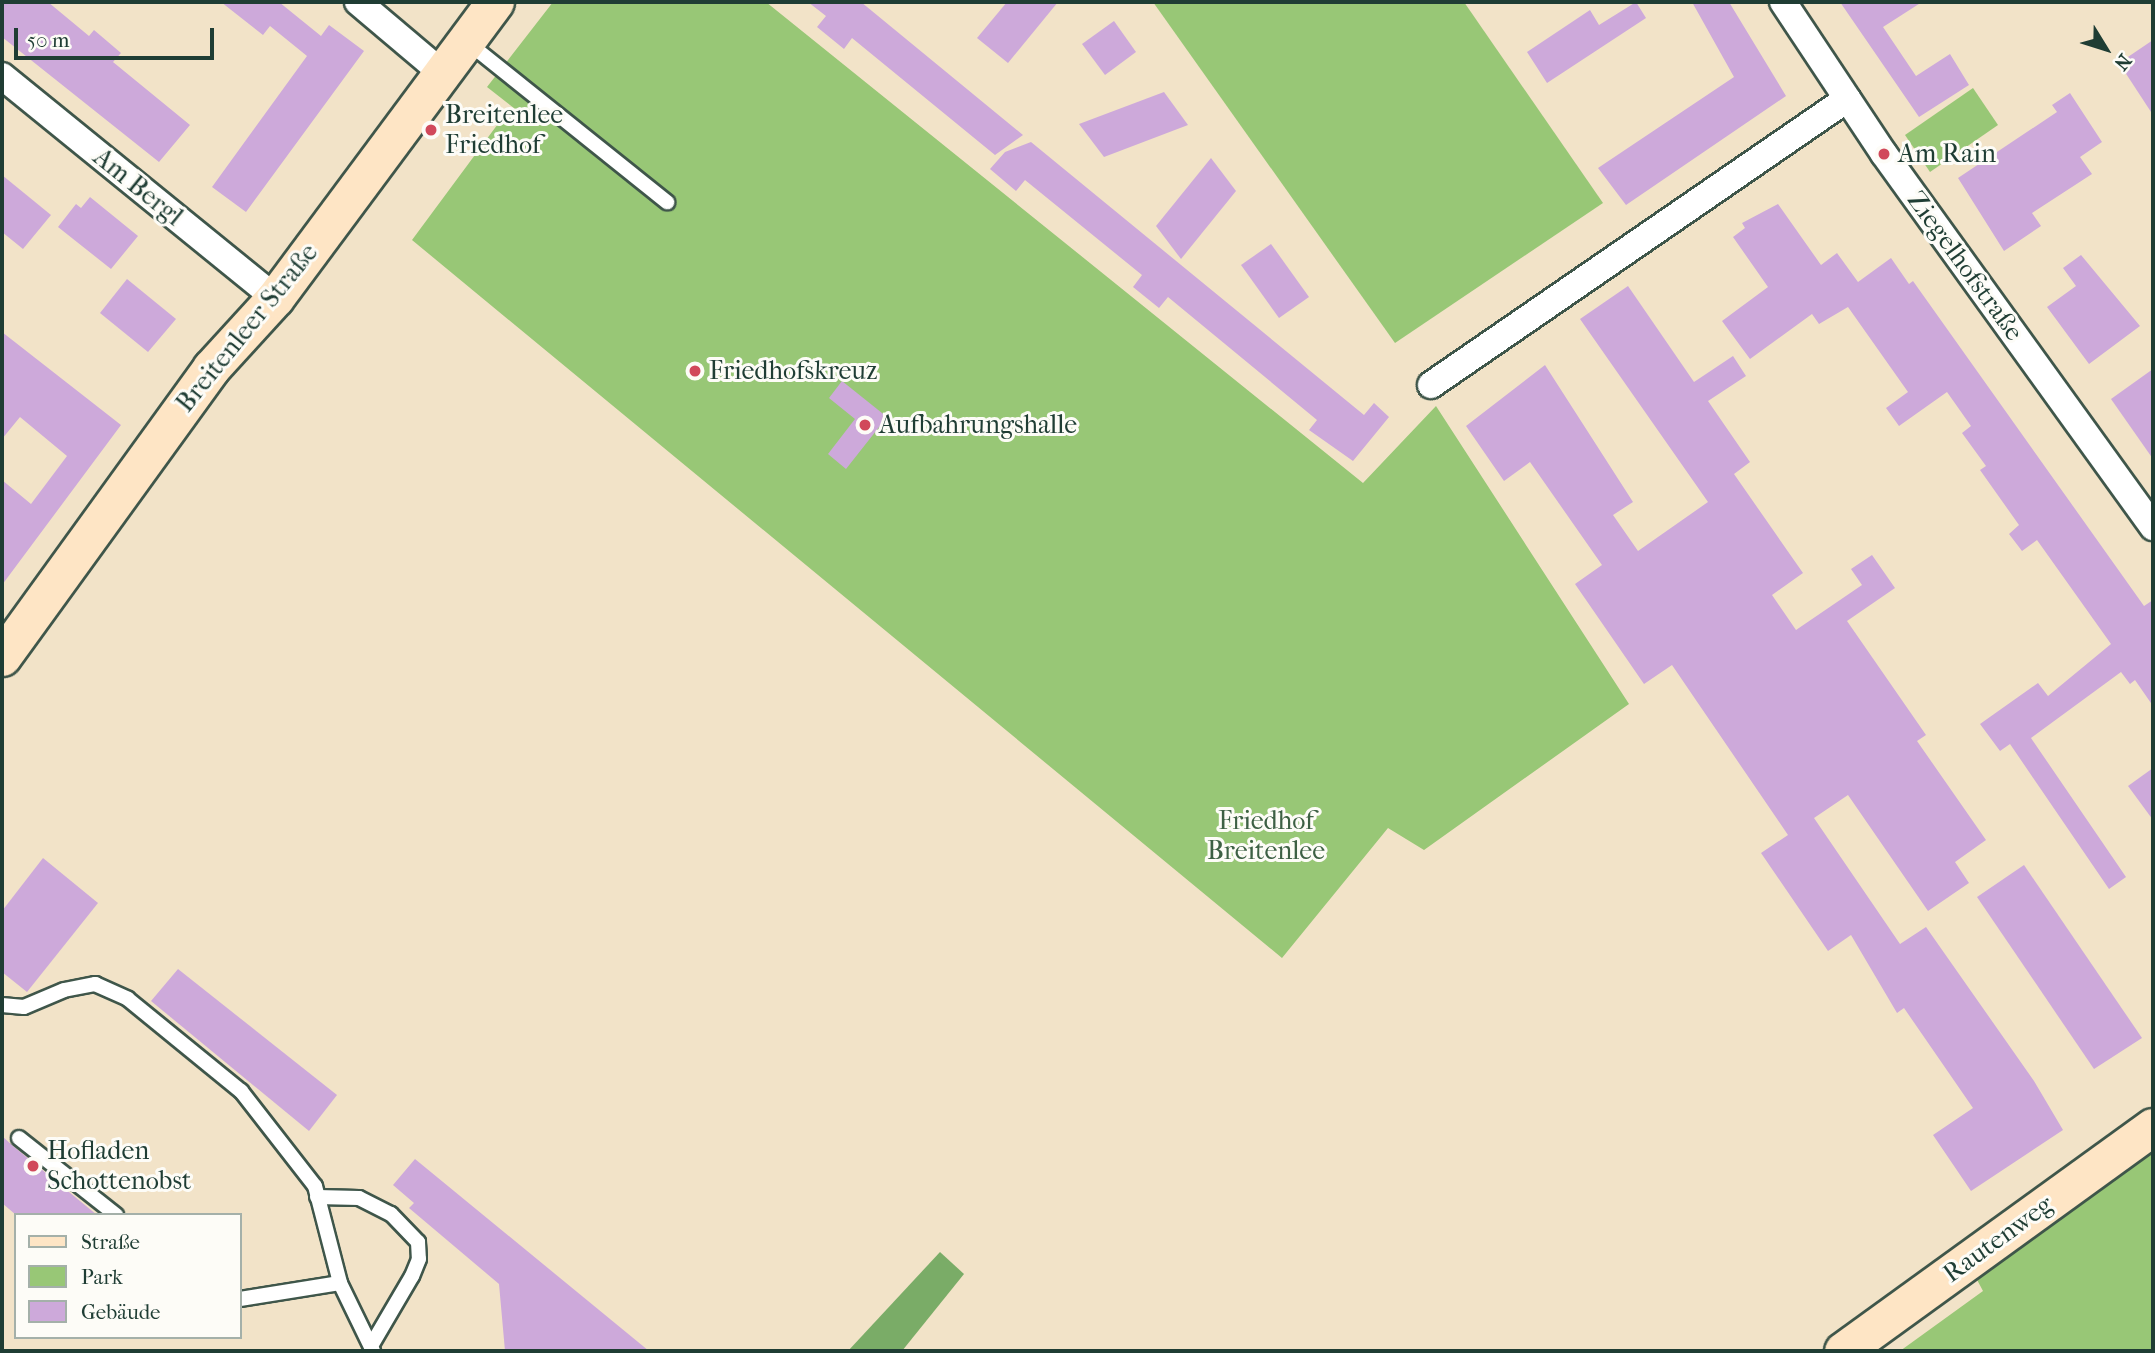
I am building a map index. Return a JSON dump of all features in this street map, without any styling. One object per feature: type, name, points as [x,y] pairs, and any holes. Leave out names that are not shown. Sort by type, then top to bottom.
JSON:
[{"type":"main road","name":"Breitenleer Straße","points":[[2,657],[211,368],[275,298],[464,40],[495,2]]},
{"type":"main road","name":"Rautenweg","points":[[1843,1351],[2153,1127]]},
{"type":"street","points":[[358,2],[442,73]]},
{"type":"street","name":"Ziegelhofstraße","points":[[1783,2],[1847,99],[2153,527]]},
{"type":"street","name":"Am Bergl","points":[[2,76],[275,298]]},
{"type":"street","points":[[1431,385],[1847,99]]},
{"type":"lane","points":[[464,40],[667,202]]},
{"type":"lane","points":[[2,1005],[24,1007],[64,990],[95,984],[128,999],[241,1091],[293,1155],[317,1197],[340,1283],[372,1349]]},
{"type":"lane","points":[[19,1138],[113,1213]]},
{"type":"lane","points":[[317,1197],[359,1198],[391,1214],[418,1242],[419,1259],[412,1276],[372,1349]]},
{"type":"lane","points":[[242,1299],[340,1283]]},
{"type":"green space","name":"Friedhof Breitenlee","points":[[553,2],[766,2],[1363,483],[1436,406],[1629,704],[1424,850],[1388,828],[1282,958],[412,240],[506,113],[519,112],[487,87]]},
{"type":"green space","points":[[1153,2],[1464,2],[1603,203],[1395,343]]},
{"type":"green space","points":[[1973,88],[1998,125],[1930,172],[1905,135]]},
{"type":"green space","points":[[2153,1146],[2153,1351],[1900,1351],[1983,1291],[1975,1276]]},
{"type":"green space","points":[[940,1252],[964,1274],[902,1351],[848,1351]]},
{"type":"building","points":[[2,2],[48,2],[89,36],[94,30],[121,53],[113,62],[190,125],[159,162],[2,37]]},
{"type":"building","points":[[221,2],[279,2],[321,36],[329,25],[364,51],[246,212],[212,187],[307,56],[270,26],[263,35]]},
{"type":"building","points":[[808,2],[861,2],[1023,135],[995,155],[852,38],[844,49],[817,27],[826,16]]},
{"type":"building","points":[[1007,2],[1058,2],[1008,63],[977,38]]},
{"type":"building","points":[[1636,2],[1646,18],[1547,83],[1527,52],[1590,10],[1599,25]]},
{"type":"building","points":[[1692,2],[1729,2],[1786,96],[1626,205],[1598,168],[1734,77]]},
{"type":"building","points":[[1840,2],[1922,2],[1883,27],[1916,76],[1950,54],[1969,85],[1919,117]]},
{"type":"building","points":[[1114,21],[1136,52],[1105,75],[1082,44]]},
{"type":"building","points":[[2153,40],[2153,115],[2119,63]]},
{"type":"building","points":[[1164,92],[1188,125],[1104,157],[1079,124]]},
{"type":"building","points":[[2070,93],[2102,142],[2080,157],[2092,174],[2032,213],[2041,226],[2004,251],[1958,178],[2057,112],[2052,105]]},
{"type":"building","points":[[1031,142],[1364,415],[1374,403],[1389,417],[1353,461],[1309,430],[1317,420],[1168,297],[1159,308],[1133,287],[1142,275],[1025,180],[1016,191],[990,169],[1005,152]]},
{"type":"building","points":[[1211,158],[1236,191],[1181,259],[1156,226]]},
{"type":"building","points":[[2,175],[51,215],[23,249],[2,232]]},
{"type":"building","points":[[90,197],[138,236],[111,269],[58,227],[76,204],[81,208]]},
{"type":"building","points":[[1778,204],[1821,265],[1837,253],[1858,282],[1891,258],[1909,284],[1913,281],[2144,606],[2153,600],[2153,706],[2135,680],[2130,684],[2121,672],[2031,738],[2126,877],[2109,889],[2010,744],[2000,751],[1980,724],[2038,683],[2048,696],[2111,644],[2037,540],[2022,551],[2009,534],[2019,525],[1980,470],[1986,466],[1962,433],[1971,426],[1947,392],[1899,426],[1886,408],[1908,392],[1848,307],[1819,324],[1812,314],[1750,359],[1722,321],[1768,287],[1733,237],[1745,228],[1742,223]]},
{"type":"building","points":[[1271,244],[1309,297],[1279,318],[1241,265]]},
{"type":"building","points":[[2081,255],[2140,326],[2089,364],[2047,307],[2076,286],[2063,268]]},
{"type":"building","points":[[127,279],[176,319],[148,352],[100,313]]},
{"type":"building","points":[[1628,286],[1694,382],[1733,356],[1746,376],[1708,401],[1750,462],[1734,474],[1803,573],[1772,595],[1796,630],[1862,585],[1851,569],[1872,555],[1895,588],[1847,621],[1926,735],[1917,741],[1986,840],[1955,862],[1969,883],[1928,911],[1848,795],[1814,818],[1900,944],[1926,927],[2034,1081],[2063,1130],[1971,1191],[1933,1135],[1973,1108],[1904,1008],[1897,1013],[1851,935],[1828,951],[1761,853],[1788,835],[1672,665],[1644,684],[1575,584],[1602,565],[1530,462],[1504,481],[1466,426],[1545,365],[1633,502],[1613,515],[1638,551],[1708,502],[1580,319]]},
{"type":"building","points":[[2,332],[121,425],[2,585],[2,480],[31,504],[67,456],[20,417],[2,439]]},
{"type":"building","points":[[2153,369],[2153,459],[2111,399]]},
{"type":"building","name":"Aufbahrungshalle","points":[[842,381],[887,417],[846,469],[828,454],[855,419],[829,398]]},
{"type":"building","points":[[2153,768],[2153,820],[2128,786]]},
{"type":"building","points":[[43,858],[98,903],[27,992],[2,972],[2,911]]},
{"type":"building","points":[[2024,865],[2142,1038],[2094,1069],[1977,897]]},
{"type":"building","points":[[178,969],[337,1095],[309,1131],[151,1001]]},
{"type":"building","points":[[2,1136],[95,1213],[14,1213],[2,1203]]},
{"type":"building","points":[[415,1159],[649,1351],[505,1351],[499,1284],[409,1208],[414,1203],[393,1185]]},
{"type":"place","name":"Breitenlee Friedhof","points":[[431,130]]},
{"type":"place","name":"Am Rain","points":[[1884,154]]},
{"type":"place","name":"Friedhofskreuz","points":[[695,371]]},
{"type":"place","name":"Aufbahrungshalle","points":[[865,425]]},
{"type":"place","name":"Hofladen Schottenobst","points":[[33,1166]]}]
